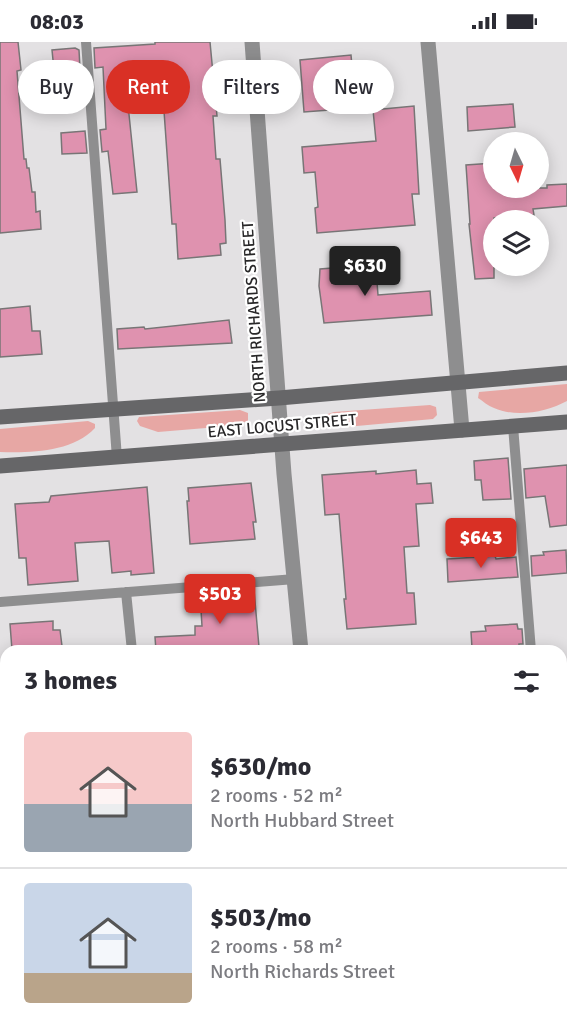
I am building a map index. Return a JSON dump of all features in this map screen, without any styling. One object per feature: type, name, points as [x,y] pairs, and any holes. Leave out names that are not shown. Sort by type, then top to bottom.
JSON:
[{"type":"main road","name":"EAST LOCUST STREET","points":[[0,417],[279,398],[567,373]]},
{"type":"main road","name":"EAST LOCUST STREET","points":[[0,466],[567,422]]},
{"type":"street","name":"NORTH RICHARDS STREET","points":[[252,42],[282,444],[300,645]]},
{"type":"street","points":[[428,42],[462,430]]},
{"type":"lane","points":[[86,42],[117,458]]},
{"type":"lane","points":[[513,426],[531,645]]},
{"type":"lane","points":[[0,602],[295,579]]},
{"type":"lane","points":[[126,592],[131,645]]},
{"type":"shaded area","points":[[567,384],[567,401],[531,412],[503,411],[478,398],[479,392]]},
{"type":"shaded area","points":[[430,405],[436,407],[437,415],[433,419],[335,428],[319,425],[318,417],[334,412]]},
{"type":"shaded area","points":[[240,410],[248,413],[248,421],[230,426],[158,432],[140,426],[137,421],[139,417]]},
{"type":"shaded area","points":[[88,421],[95,424],[95,428],[75,442],[38,451],[0,452],[0,429]]},
{"type":"building","points":[[0,42],[18,42],[20,60],[18,60],[17,71],[18,114],[20,114],[24,159],[29,168],[32,192],[35,192],[36,212],[40,211],[41,229],[0,233]]},
{"type":"building","points":[[155,42],[210,42],[212,60],[202,60],[202,114],[217,114],[217,116],[213,116],[216,159],[220,159],[226,243],[220,244],[221,255],[178,259],[176,224],[172,224],[164,114],[190,114],[190,60],[106,60],[106,114],[129,114],[137,192],[113,194],[108,151],[102,152],[100,130],[106,129],[103,67],[95,68],[94,48],[155,44]]},
{"type":"building","points":[[75,48],[79,50],[80,60],[53,60],[52,50]]},
{"type":"building","points":[[351,55],[351,60],[313,60],[313,111],[304,112],[300,60]]},
{"type":"building","points":[[513,104],[515,127],[468,131],[467,107]]},
{"type":"building","points":[[414,106],[419,194],[412,194],[415,225],[317,233],[315,208],[318,207],[315,172],[304,173],[302,147],[376,141],[373,114],[394,114],[394,108]]},
{"type":"building","points":[[85,131],[87,153],[62,154],[61,133]]},
{"type":"building","points":[[483,164],[483,198],[549,198],[549,185],[567,184],[567,206],[533,210],[483,210],[483,276],[494,276],[494,278],[475,279],[466,165]]},
{"type":"building","points":[[371,265],[371,269],[376,269],[378,295],[430,291],[432,315],[324,323],[319,286],[320,269]]},
{"type":"building","points":[[30,306],[32,331],[40,331],[42,354],[0,357],[0,309]]},
{"type":"building","points":[[229,320],[232,343],[118,349],[117,329],[144,327],[145,329]]},
{"type":"building","points":[[508,458],[511,499],[483,500],[481,480],[475,480],[474,461]]},
{"type":"building","points":[[567,465],[567,525],[550,527],[545,496],[526,498],[524,469]]},
{"type":"building","points":[[416,470],[417,484],[431,483],[433,503],[416,504],[419,546],[404,547],[407,593],[414,593],[416,624],[347,629],[339,514],[325,515],[322,475],[376,471],[376,474]]},
{"type":"building","points":[[251,483],[256,522],[253,522],[255,539],[190,544],[188,488]]},
{"type":"building","points":[[147,487],[154,573],[131,575],[131,571],[112,573],[109,541],[75,543],[78,581],[28,585],[26,558],[19,558],[15,504],[49,502],[51,496]]},
{"type":"building","points":[[566,550],[567,573],[532,576],[531,556],[544,555],[543,552]]},
{"type":"building","points":[[495,556],[496,559],[516,557],[518,577],[448,582],[447,559]]},
{"type":"building","points":[[254,590],[259,645],[156,645],[155,637],[195,635],[195,626],[202,626],[200,594]]},
{"type":"building","points":[[53,621],[53,630],[60,630],[62,645],[12,645],[10,624]]},
{"type":"building","points":[[517,624],[518,629],[522,629],[523,644],[472,645],[471,632],[486,631],[485,626]]}]
